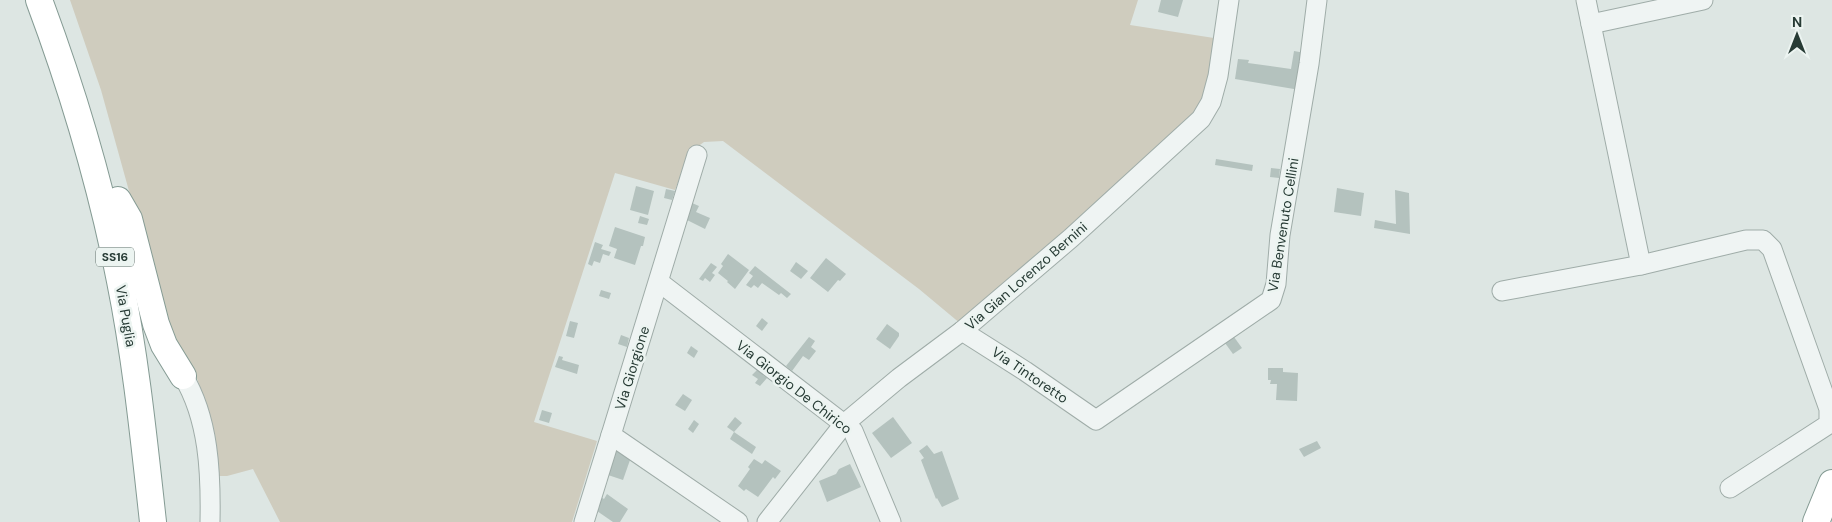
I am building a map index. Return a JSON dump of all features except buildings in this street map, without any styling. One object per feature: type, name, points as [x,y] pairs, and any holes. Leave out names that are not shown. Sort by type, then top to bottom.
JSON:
[{"type":"highway","name":"Via Puglia","points":[[39,0],[60,57],[103,203],[120,282],[142,429],[153,522]]},
{"type":"highway","name":"Via Puglia","points":[[58,0],[77,51],[99,122],[118,200],[146,338],[161,437],[170,522]]},
{"type":"highway","points":[[118,200],[129,219],[156,324],[164,345],[183,376]]},
{"type":"highway","points":[[1816,522],[1832,483]]},
{"type":"street","name":"Via Gian Lorenzo Bernini","points":[[767,522],[844,424],[962,331],[1071,238],[1201,119],[1211,102],[1218,76],[1230,0]]},
{"type":"street","name":"Via Benvenuto Cellini","points":[[1096,420],[1271,300],[1276,284],[1280,235],[1309,64],[1317,0]]},
{"type":"street","points":[[1586,0],[1641,265]]},
{"type":"street","points":[[1591,24],[1703,0]]},
{"type":"street","name":"Via Giorgione","points":[[584,522],[697,155]]},
{"type":"street","points":[[1502,291],[1641,265],[1746,240],[1762,240],[1772,249],[1829,409],[1829,424],[1730,488]]},
{"type":"street","name":"Via Giorgio De Chirico","points":[[659,282],[853,431],[891,522]]},
{"type":"street","name":"Via Tintoretto","points":[[962,331],[1025,371],[1096,420]]},
{"type":"street","points":[[183,376],[196,402],[207,451],[210,476],[210,522]]},
{"type":"street","points":[[611,435],[738,522]]},
{"type":"shaded area","points":[[70,0],[1138,0],[1130,25],[1214,38],[1209,84],[1194,114],[961,324],[919,289],[723,141],[704,142],[690,152],[675,190],[615,173],[534,422],[597,441],[572,522],[280,522],[253,469],[227,476],[218,476],[212,427],[195,372],[179,353],[166,333],[144,237],[101,90]]}]
